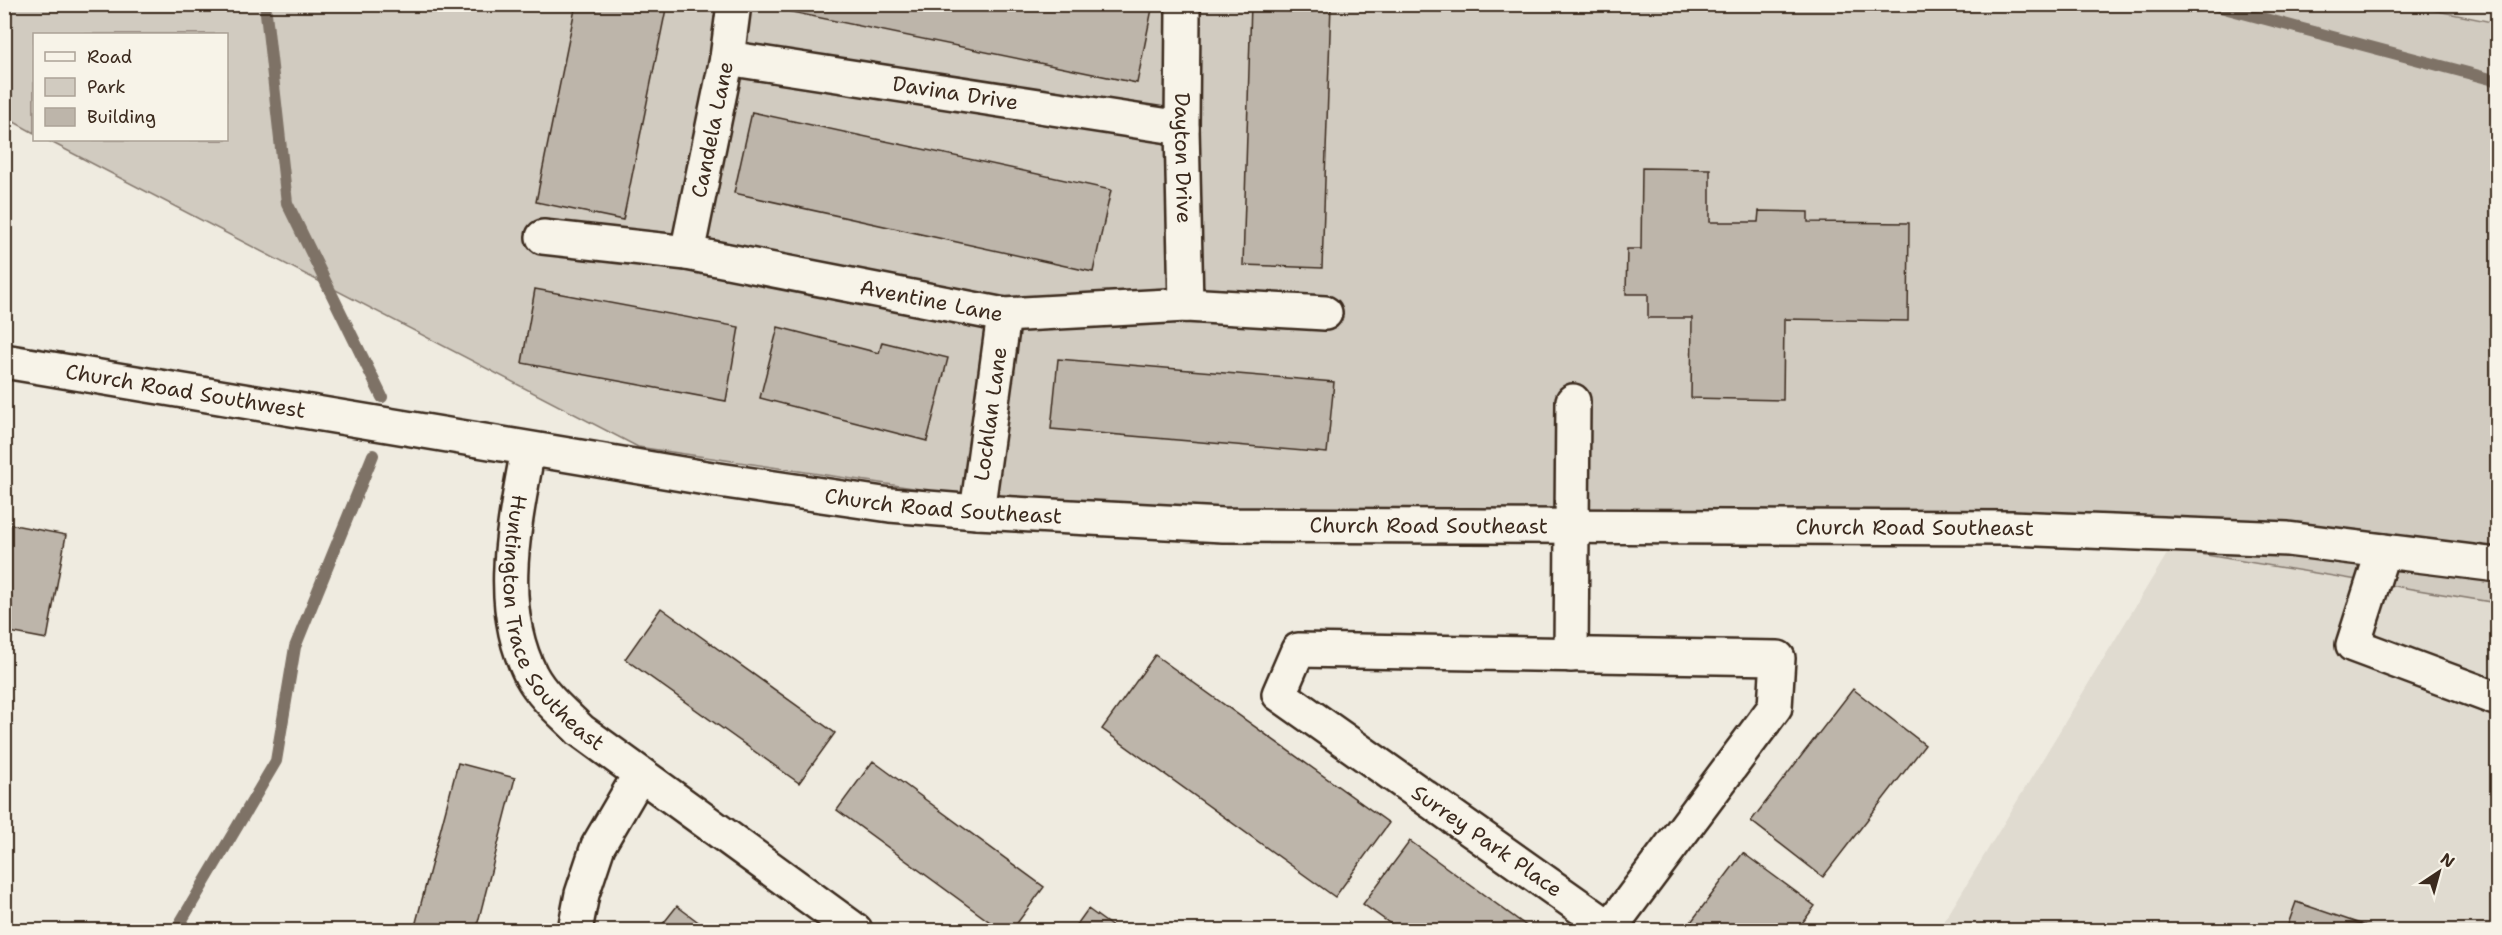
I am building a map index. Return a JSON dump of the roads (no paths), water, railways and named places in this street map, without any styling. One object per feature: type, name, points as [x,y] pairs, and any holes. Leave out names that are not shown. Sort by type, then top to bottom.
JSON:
[{"type":"street","name":"Candela Lane","points":[[687,253],[727,58],[734,4]]},
{"type":"street","name":"Dayton Drive","points":[[1183,12],[1182,128],[1186,304]]},
{"type":"street","name":"Davina Drive","points":[[727,58],[1182,128]]},
{"type":"street","name":"Aventine Lane","points":[[543,237],[687,253],[1004,315],[1186,304],[1325,313]]},
{"type":"street","name":"Lochlan Lane","points":[[977,512],[1004,315]]},
{"type":"street","name":"Church Road Southwest","points":[[4,361],[366,421]]},
{"type":"street","points":[[1571,655],[1573,401]]},
{"type":"street","name":"Church Road Southeast","points":[[366,421],[528,449],[890,505],[977,512],[1223,525],[2012,528],[2288,539],[2498,565]]},
{"type":"street","name":"Huntington Trace Southeast","points":[[528,449],[510,565],[513,628],[532,676],[550,701],[580,730],[855,930]]},
{"type":"street","points":[[2383,551],[2353,645],[2498,699]]},
{"type":"street","name":"Surrey Park Place","points":[[1298,650],[1571,655],[1778,658],[1776,706],[1610,928],[1280,694],[1298,650]]},
{"type":"street","name":"Huntington Trace Southeast","points":[[575,930],[582,894],[598,846],[640,774]]},
{"type":"waterway","points":[[265,4],[287,203],[382,397]]},
{"type":"waterway","points":[[2209,4],[2498,81]]},
{"type":"waterway","points":[[176,930],[276,761],[295,647],[373,455]]}]
